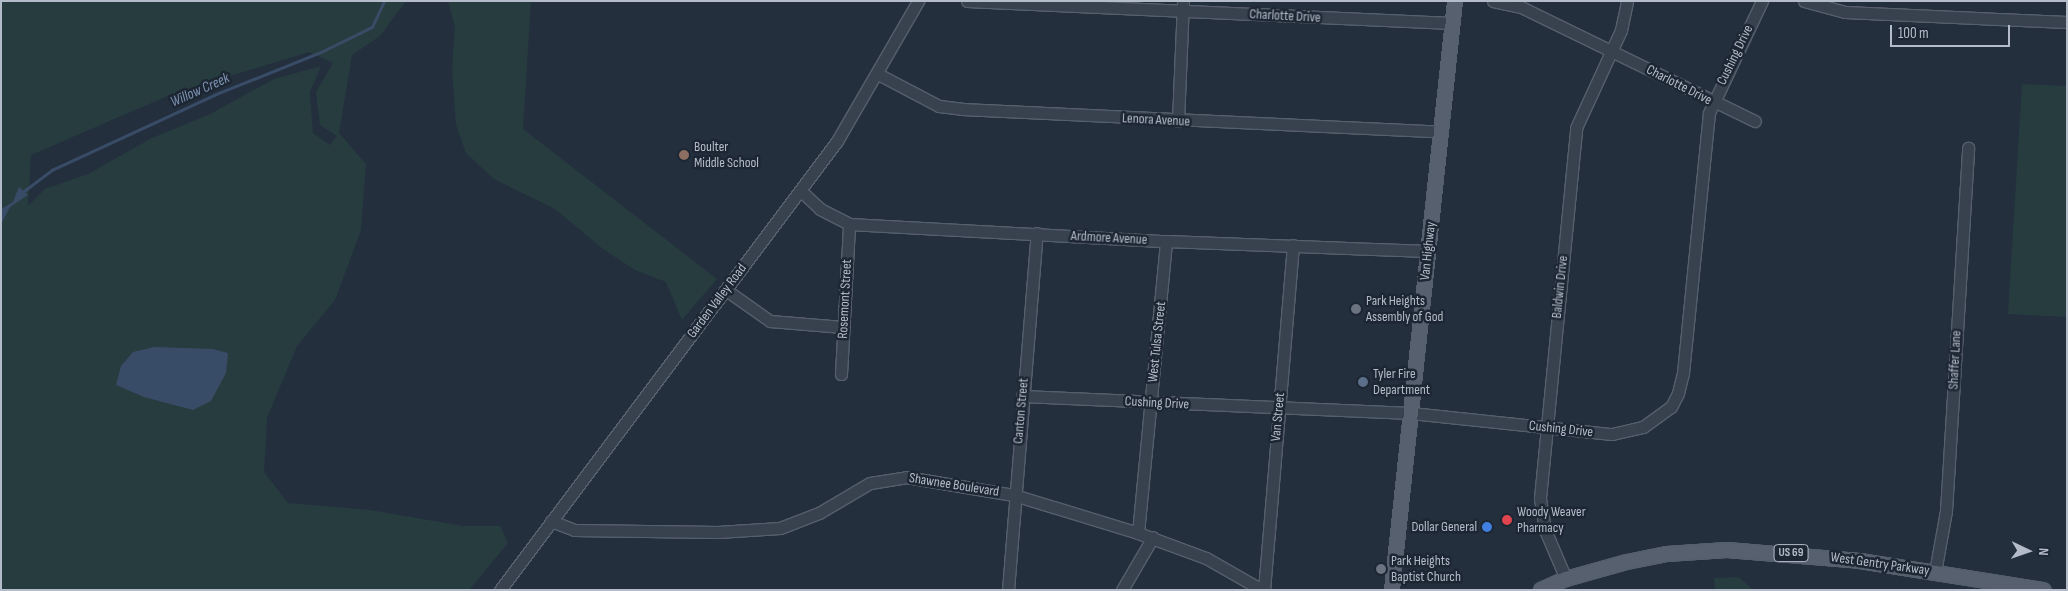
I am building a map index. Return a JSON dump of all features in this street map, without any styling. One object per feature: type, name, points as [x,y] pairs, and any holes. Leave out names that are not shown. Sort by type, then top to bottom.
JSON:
[{"type":"main road","name":"Van Highway","points":[[1392,590],[1455,1]]},
{"type":"main road","name":"West Gentry Parkway","points":[[1541,590],[1566,579],[1627,562],[1705,550],[1827,557],[2044,590]]},
{"type":"street","name":"Garden Valley Road","points":[[500,590],[837,141],[878,74],[918,1]]},
{"type":"street","name":"Charlotte Drive","points":[[968,1],[1182,6],[1452,23]]},
{"type":"street","name":"Charlotte Drive","points":[[1493,1],[1521,7],[1712,102],[1755,121]]},
{"type":"street","name":"Baldwin Drive","points":[[1566,579],[1545,530],[1542,514],[1540,498],[1544,427],[1576,128],[1625,20],[1627,1]]},
{"type":"street","name":"Cushing Drive","points":[[1022,396],[1411,413],[1612,434],[1626,433],[1643,427],[1672,407],[1683,372],[1712,102],[1762,1]]},
{"type":"street","points":[[1804,1],[1845,12],[2067,22]]},
{"type":"street","points":[[1178,121],[1182,6]]},
{"type":"street","name":"Lenora Avenue","points":[[878,74],[939,106],[962,110],[1441,132]]},
{"type":"street","name":"Shaffer Lane","points":[[1935,572],[1946,511],[1968,148]]},
{"type":"street","name":"Ardmore Avenue","points":[[801,191],[820,209],[849,224],[1166,241],[1428,251]]},
{"type":"street","name":"Rosemont Street","points":[[841,374],[849,224]]},
{"type":"street","name":"Canton Street","points":[[1008,590],[1022,396],[1037,233]]},
{"type":"street","name":"West Tulsa Street","points":[[1138,533],[1166,241]]},
{"type":"street","name":"Van Street","points":[[1263,590],[1294,245]]},
{"type":"street","points":[[726,290],[770,321],[843,327]]},
{"type":"street","name":"Shawnee Boulevard","points":[[551,521],[574,530],[718,532],[780,528],[819,512],[870,483],[906,477],[1014,495],[1153,537],[1206,558],[1263,590]]},
{"type":"street","points":[[1122,590],[1153,537]]},
{"type":"green space","points":[[1,1],[406,1],[380,36],[352,55],[339,133],[366,164],[361,230],[335,300],[297,346],[267,418],[264,472],[288,503],[370,510],[463,526],[500,526],[508,543],[469,590],[1,590]],"holes":[[[309,52],[333,63],[316,92],[320,125],[337,136],[330,145],[313,133],[310,92],[321,66],[274,79],[210,114],[152,138],[88,174],[45,189],[28,206],[31,155],[177,92]]]},
{"type":"green space","points":[[448,1],[531,1],[523,129],[717,279],[682,320],[666,282],[635,270],[603,249],[555,209],[494,179],[466,153],[456,125],[452,70],[455,27]]},
{"type":"green space","points":[[2022,84],[2067,86],[2067,317],[2008,314]]},
{"type":"green space","points":[[1738,577],[1754,590],[1715,590],[1714,578]]},
{"type":"water","points":[[19,187],[28,195],[10,207],[1,224],[1,209],[13,202]]},
{"type":"water","points":[[154,347],[213,349],[228,353],[226,373],[211,401],[193,410],[144,397],[116,385],[121,366],[133,352]]},
{"type":"waterway","name":"Willow Creek","points":[[24,191],[52,170],[214,95],[321,52],[372,27],[384,1]]},
{"type":"place","name":"Boulter Middle School","points":[[684,155]]},
{"type":"place","name":"Park Heights Assembly of God","points":[[1356,309]]},
{"type":"place","name":"Tyler Fire Department","points":[[1363,382]]},
{"type":"place","name":"Woody Weaver Pharmacy","points":[[1507,520]]},
{"type":"place","name":"Dollar General","points":[[1487,527]]},
{"type":"place","name":"Park Heights Baptist Church","points":[[1381,569]]}]
